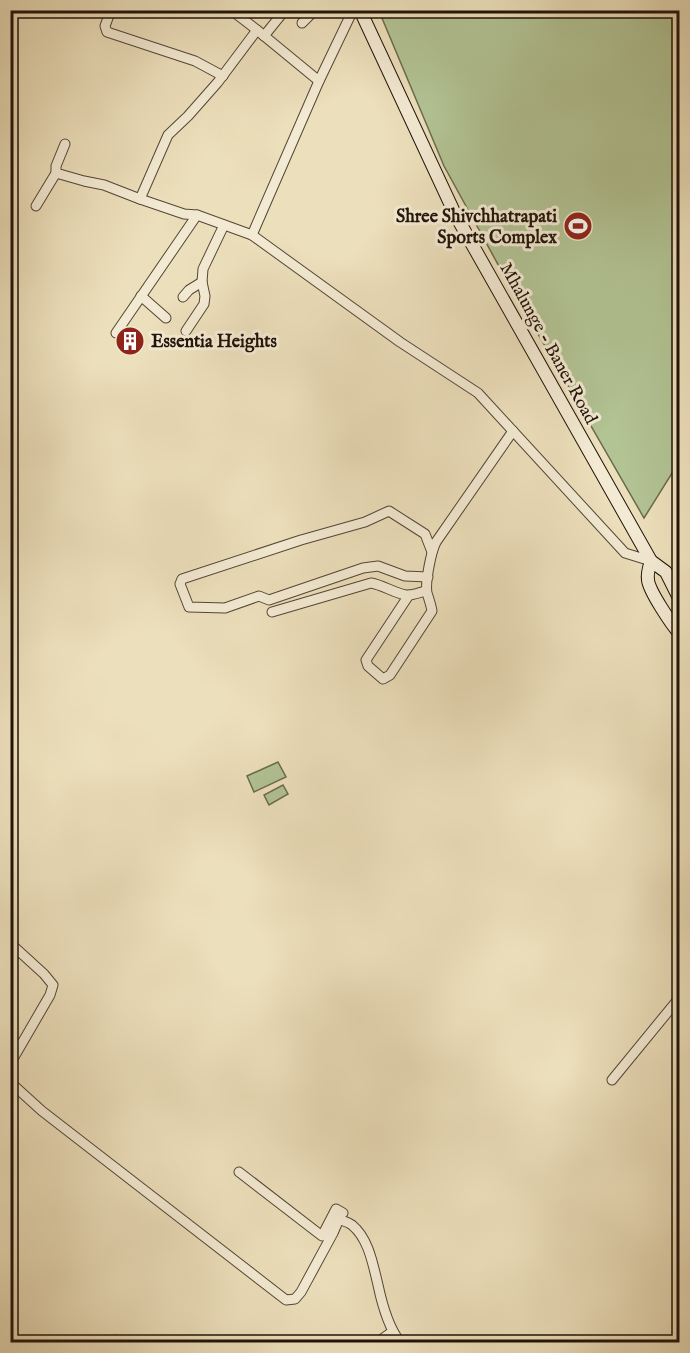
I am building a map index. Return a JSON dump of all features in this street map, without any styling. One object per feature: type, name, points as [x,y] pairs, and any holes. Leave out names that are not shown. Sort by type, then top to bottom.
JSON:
[{"type":"main road","name":"Mhalunge - Baner Road","points":[[360,10],[455,214],[651,561],[666,572],[680,600]]},
{"type":"main road","name":"Mhalunge - Baner Road","points":[[651,561],[647,577],[649,584],[665,614],[680,634]]},
{"type":"street","points":[[111,10],[105,26],[107,32],[195,61],[223,76]]},
{"type":"street","points":[[140,199],[168,135],[188,116],[260,33],[285,10]]},
{"type":"street","points":[[302,23],[315,10]]},
{"type":"street","points":[[252,236],[319,81],[353,10]]},
{"type":"street","points":[[235,12],[319,81]]},
{"type":"street","points":[[36,206],[56,173],[56,166],[65,144]]},
{"type":"street","points":[[56,173],[104,185],[184,214],[197,215],[252,236],[400,342],[478,393],[625,553],[651,561]]},
{"type":"street","points":[[116,333],[197,215]]},
{"type":"street","points":[[186,331],[204,304],[203,269],[224,225]]},
{"type":"street","points":[[183,297],[202,282]]},
{"type":"street","points":[[141,296],[166,318]]},
{"type":"street","points":[[409,595],[366,660],[368,666],[383,679],[390,675],[432,611],[426,591],[432,552],[436,542],[513,431]]},
{"type":"street","points":[[428,577],[405,576],[378,566],[363,568],[269,600],[259,596],[225,608],[189,607],[180,584],[182,579],[301,540],[365,522],[388,511],[425,534],[432,552]]},
{"type":"street","points":[[272,612],[371,583],[404,595],[426,591]]},
{"type":"street","points":[[10,943],[53,985],[50,995],[10,1064]]},
{"type":"street","points":[[612,1080],[680,998]]},
{"type":"street","points":[[10,1082],[42,1111],[286,1300],[295,1299],[301,1292],[339,1219],[351,1224],[362,1237],[375,1267],[378,1286],[392,1332],[400,1342]]},
{"type":"street","points":[[239,1172],[322,1236],[336,1209],[343,1213]]},
{"type":"street","points":[[378,1342],[392,1332]]},
{"type":"green space","name":"Shree Shivchhatrapati Sports Complex","points":[[379,11],[679,11],[679,462],[644,518],[526,313],[530,293],[522,287],[512,290],[444,166]]},
{"type":"green space","points":[[278,762],[286,777],[254,792],[247,776]]},
{"type":"green space","points":[[283,785],[288,794],[269,805],[264,795]]},
{"type":"place","name":"Shree Shivchhatrapati Sports Complex","points":[[578,226]]},
{"type":"place","name":"Essentia Heights","points":[[130,341]]}]
